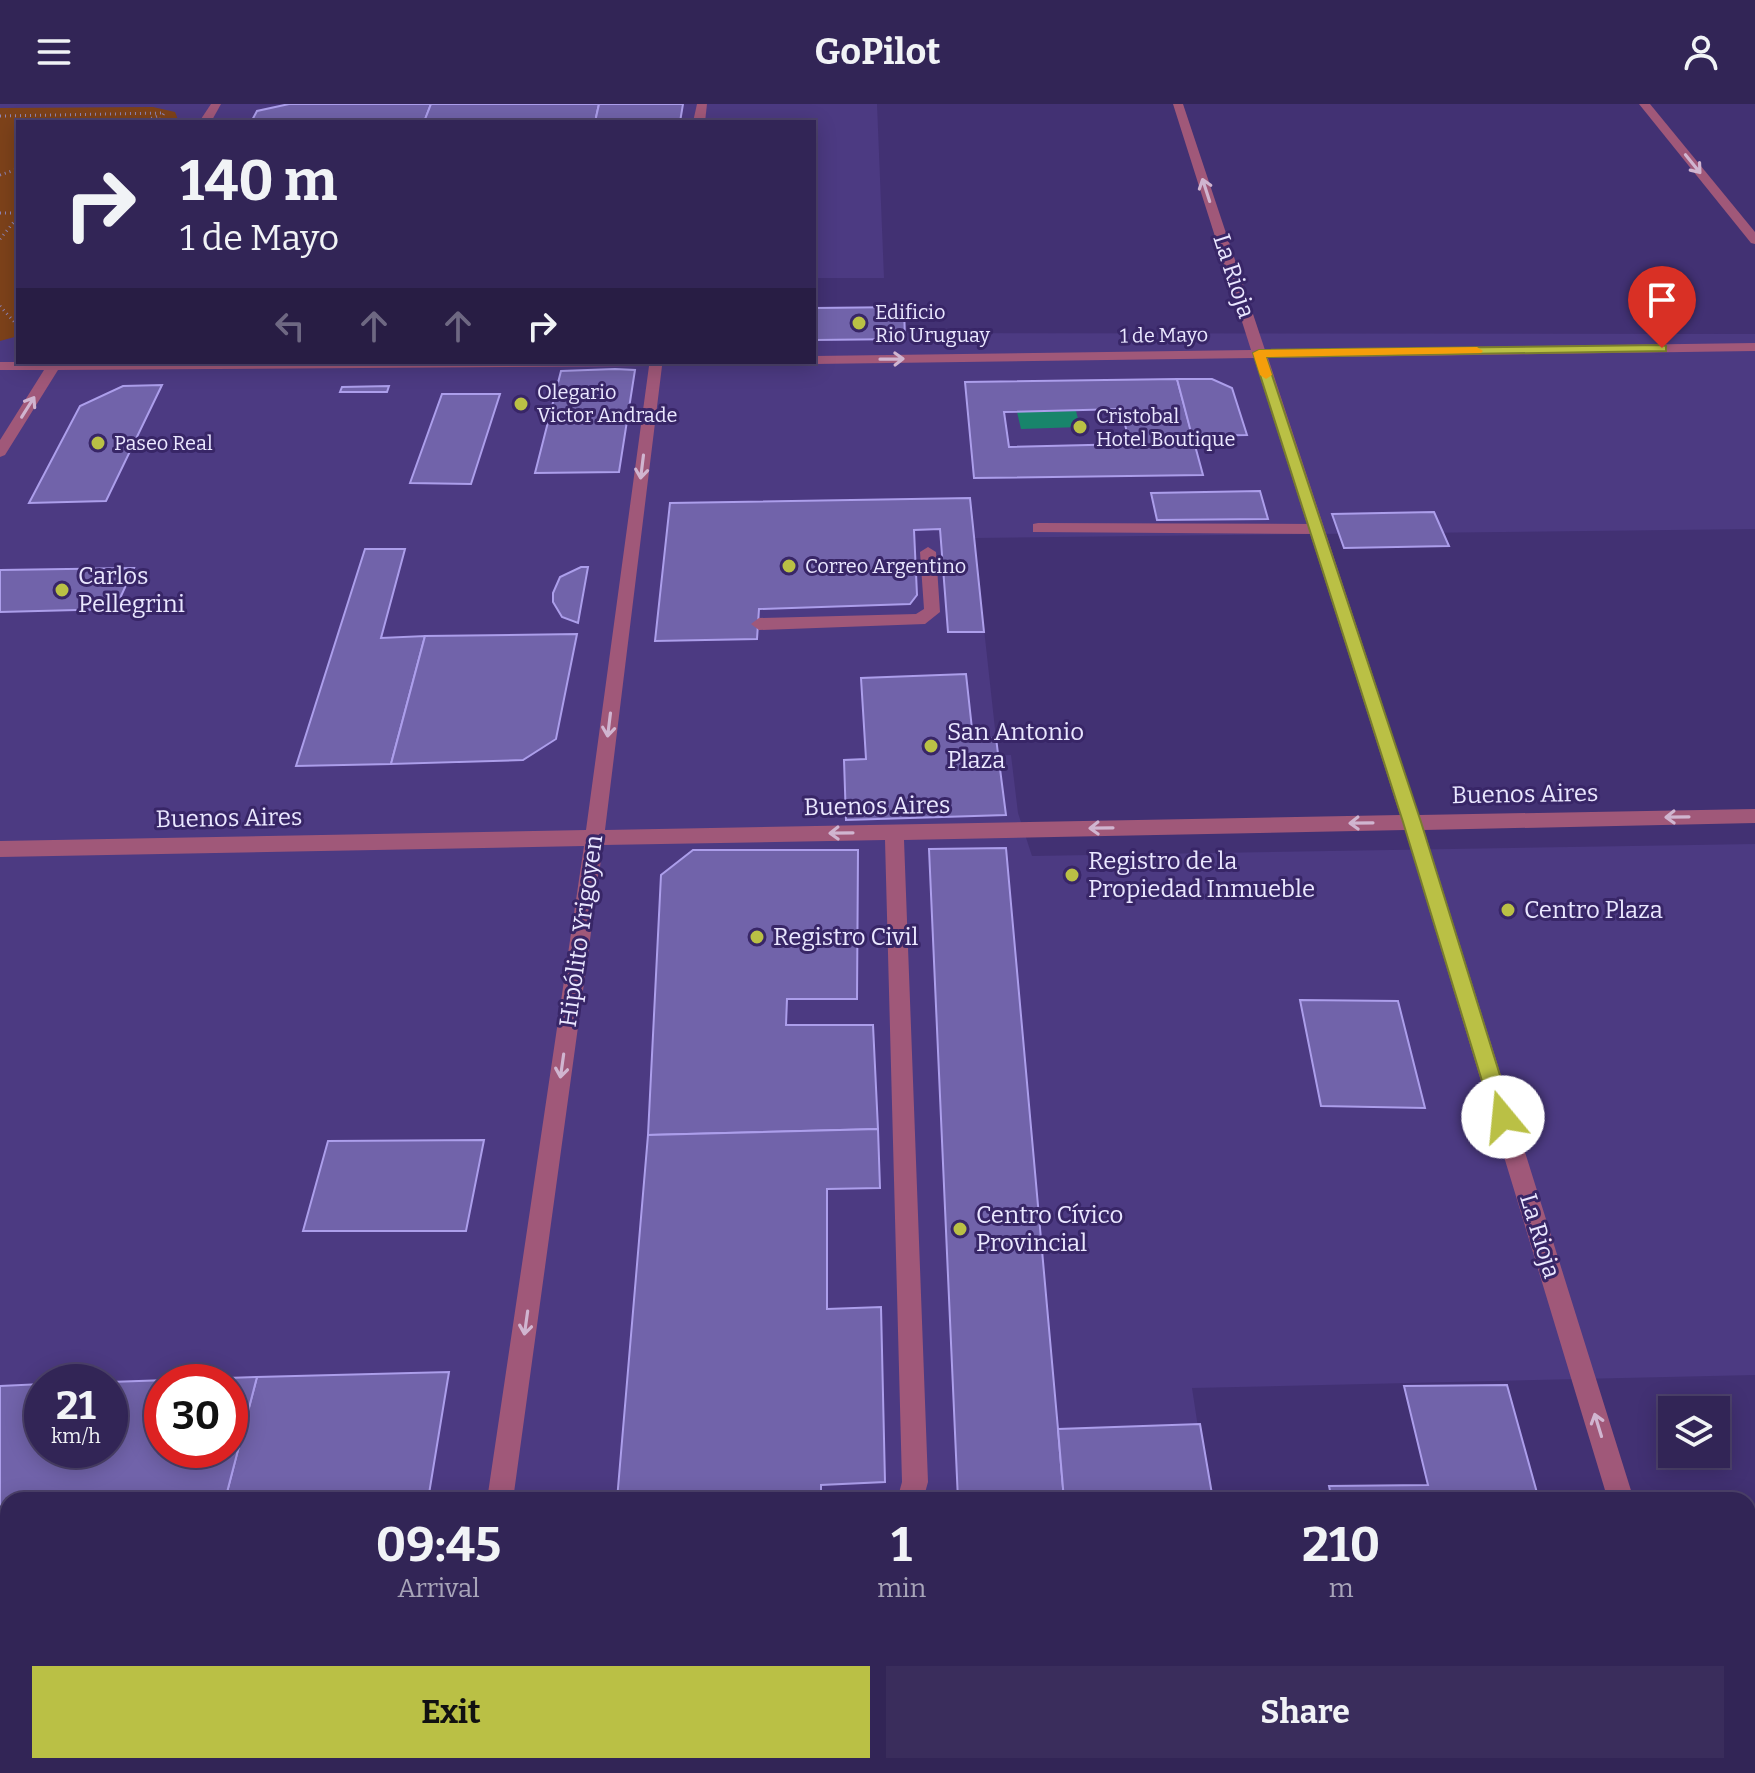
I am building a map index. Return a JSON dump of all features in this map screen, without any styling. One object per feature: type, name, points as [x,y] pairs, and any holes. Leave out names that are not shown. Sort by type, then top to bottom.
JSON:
[{"type":"street","name":"La Rioja","points":[[1178,104],[1412,822],[1619,1492]]},
{"type":"street","points":[[1644,104],[1755,240]]},
{"type":"street","name":"1 de Mayo","points":[[816,360],[1755,347]]},
{"type":"street","points":[[0,366],[54,364]]},
{"type":"street","points":[[0,452],[54,364]]},
{"type":"street","name":"Hipólito Yrigoyen","points":[[501,1492],[595,836],[656,364]]},
{"type":"street","points":[[1038,528],[1316,529]]},
{"type":"street","points":[[759,624],[919,620],[932,612],[928,552]]},
{"type":"street","name":"Buenos Aires","points":[[0,849],[1755,816]]},
{"type":"street","points":[[894,832],[915,1482],[912,1492]]},
{"type":"path","points":[[0,116],[164,113],[160,120]]},
{"type":"path","points":[[0,239],[16,218]]},
{"type":"path","points":[[0,306],[16,324]]},
{"type":"shaded area","points":[[0,104],[877,104],[884,278],[816,278],[816,120],[16,120],[16,364],[816,364],[816,333],[1755,334],[1755,529],[974,538],[996,738],[973,738],[966,674],[861,679],[867,759],[1011,755],[1018,813],[1032,856],[1755,844],[1755,1375],[1192,1388],[1208,1492],[0,1492]]},
{"type":"shaded area","points":[[153,107],[175,112],[178,120],[16,120],[16,337],[0,341],[0,108]]},
{"type":"shaded area","points":[[1076,411],[1080,427],[1021,429],[1017,412]]},
{"type":"building","points":[[289,104],[431,104],[425,120],[252,120],[257,111]]},
{"type":"building","points":[[431,104],[599,104],[595,120],[425,120]]},
{"type":"building","points":[[599,104],[683,104],[680,120],[595,120]]},
{"type":"building","name":"Edificio Rio Uruguay","points":[[904,307],[905,339],[816,340],[816,308]]},
{"type":"building","points":[[635,370],[619,472],[535,473],[561,371]]},
{"type":"building","points":[[1177,379],[1203,475],[974,478],[965,382]],"holes":[[[1121,409],[1130,444],[1009,447],[1004,412]]]},
{"type":"building","points":[[1177,379],[1212,379],[1232,388],[1247,435],[1192,436]]},
{"type":"building","name":"Paseo Real","points":[[162,385],[106,501],[29,503],[80,406],[123,386]]},
{"type":"building","points":[[389,386],[387,392],[340,392],[342,387]]},
{"type":"building","points":[[442,394],[500,394],[471,484],[410,483]]},
{"type":"building","points":[[1260,491],[1268,519],[1157,520],[1151,493]]},
{"type":"building","name":"Correo Argentino","points":[[970,498],[984,632],[948,632],[940,529],[914,530],[917,595],[910,604],[759,609],[757,639],[655,641],[670,503]]},
{"type":"building","points":[[1434,512],[1449,546],[1344,548],[1332,514]]},
{"type":"building","points":[[365,549],[405,549],[381,638],[425,636],[391,764],[296,766]]},
{"type":"building","points":[[588,567],[578,623],[562,617],[553,602],[553,593],[560,577]]},
{"type":"building","name":"Carlos Pellegrini","points":[[134,568],[115,609],[0,612],[0,570]]},
{"type":"building","points":[[577,634],[556,739],[523,760],[391,764],[425,636]]},
{"type":"building","name":"San Antonio Plaza","points":[[966,674],[973,738],[996,738],[1006,815],[846,820],[844,760],[866,759],[861,678]]},
{"type":"building","points":[[1006,848],[1063,1492],[958,1492],[929,849]]},
{"type":"building","name":"Registro Civil","points":[[693,850],[858,850],[857,999],[787,999],[786,1025],[873,1025],[878,1129],[648,1135],[661,875]]},
{"type":"building","points":[[1300,1000],[1398,1001],[1425,1108],[1321,1106]]},
{"type":"building","points":[[878,1129],[880,1188],[827,1189],[827,1309],[881,1307],[885,1482],[821,1485],[821,1492],[618,1492],[648,1135]]},
{"type":"building","points":[[484,1140],[466,1231],[303,1231],[328,1141]]},
{"type":"building","points":[[449,1372],[429,1492],[227,1492],[233,1468],[248,1468],[248,1412],[257,1377]]},
{"type":"building","points":[[248,1377],[257,1377],[248,1412]]},
{"type":"building","points":[[128,1381],[144,1381],[144,1468],[233,1468],[227,1492],[0,1492],[0,1386],[24,1385],[24,1468],[128,1468]]},
{"type":"building","points":[[1507,1385],[1537,1492],[1330,1492],[1329,1486],[1428,1485],[1404,1386]]},
{"type":"building","points":[[1200,1424],[1212,1492],[1063,1492],[1058,1429]]},
{"type":"slow traffic","points":[[1266,375],[1259,353],[1477,351]]},
{"type":"place","name":"Edificio Rio Uruguay","points":[[859,323]]},
{"type":"place","name":"Olegario Victor Andrade","points":[[521,404]]},
{"type":"place","name":"Cristobal Hotel Boutique","points":[[1080,427]]},
{"type":"place","name":"Paseo Real","points":[[98,443]]},
{"type":"place","name":"Correo Argentino","points":[[789,566]]},
{"type":"place","name":"Carlos Pellegrini","points":[[62,590]]},
{"type":"place","name":"San Antonio Plaza","points":[[931,746]]},
{"type":"place","name":"Registro de la Propiedad Inmueble","points":[[1072,875]]},
{"type":"place","name":"Centro Plaza","points":[[1508,910]]},
{"type":"place","name":"Registro Civil","points":[[757,937]]},
{"type":"place","name":"Centro Cívico Provincial","points":[[960,1229]]},
{"type":"route","points":[[1503,1117],[1412,822],[1259,353],[1662,348]]}]
